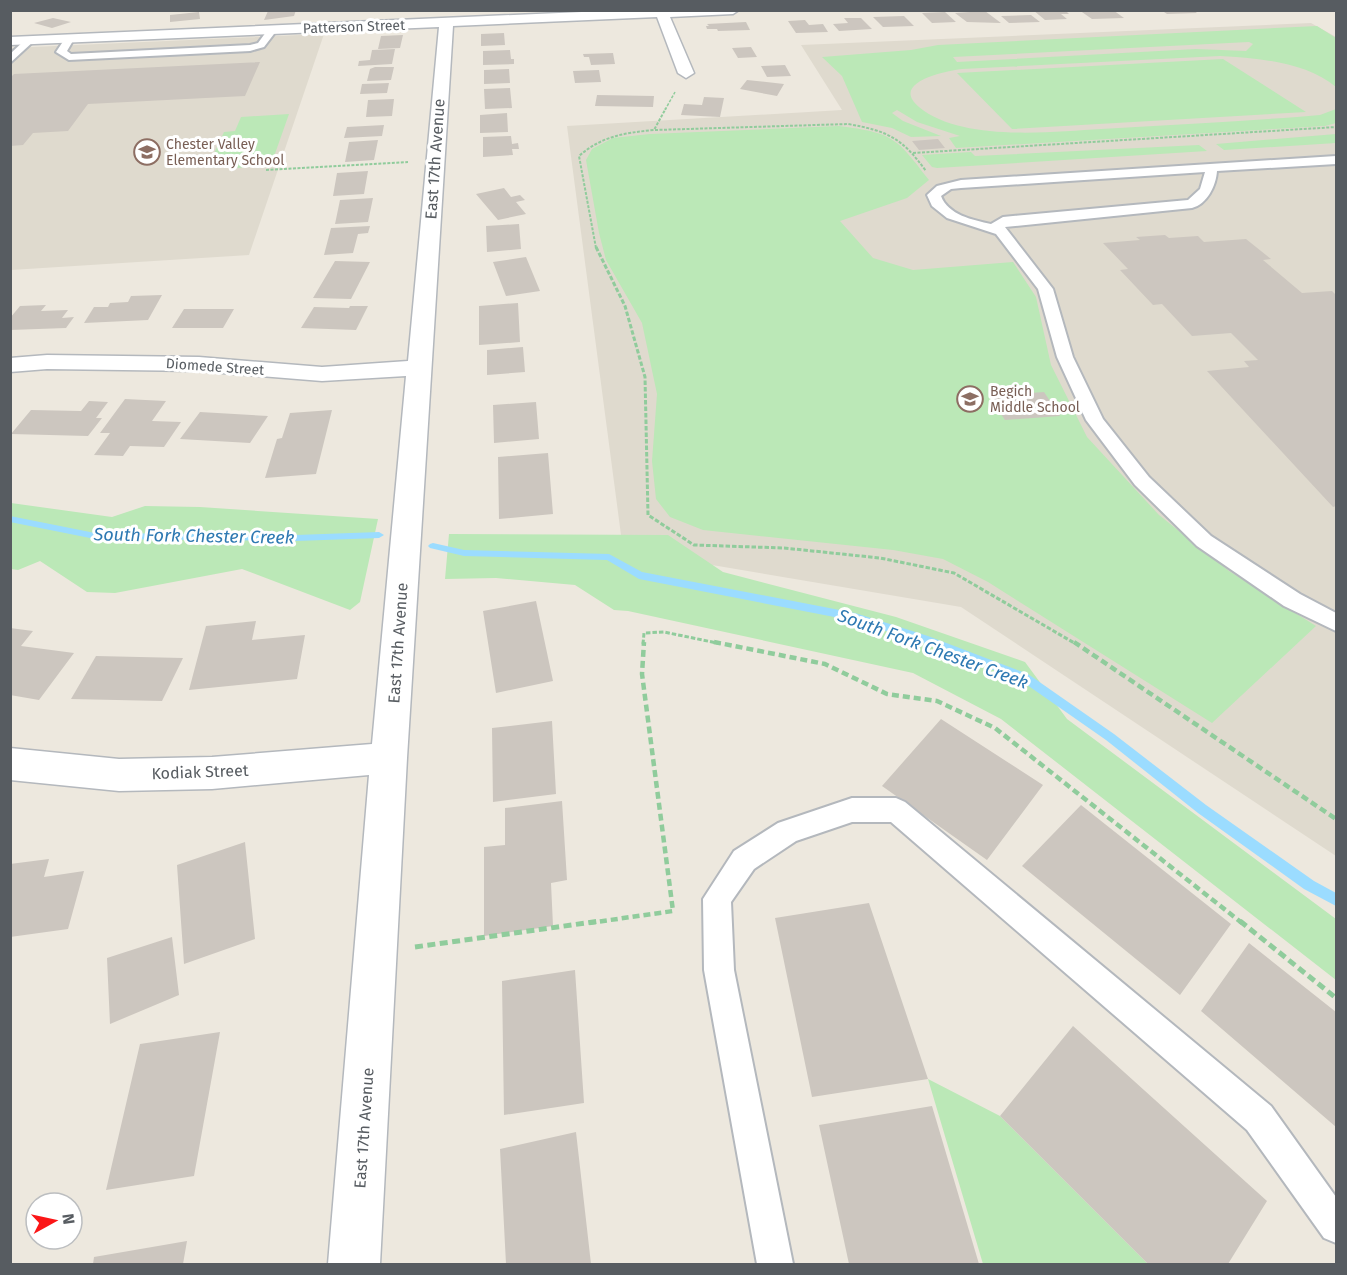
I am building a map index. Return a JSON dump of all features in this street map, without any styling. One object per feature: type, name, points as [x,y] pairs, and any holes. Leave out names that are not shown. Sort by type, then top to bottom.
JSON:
[{"type":"street","points":[[323,28],[332,10]]},
{"type":"street","name":"Patterson Street","points":[[10,41],[446,23],[537,15],[662,14],[733,10]]},
{"type":"street","points":[[662,14],[686,73]]},
{"type":"street","name":"East 17th Avenue","points":[[354,1264],[389,758],[446,23]]},
{"type":"street","points":[[105,37],[115,25]]},
{"type":"street","name":"Diomede Street","points":[[10,364],[47,362],[199,364],[322,374],[419,368]]},
{"type":"street","name":"Kodiak Street","points":[[10,764],[119,775],[212,773],[389,758]]},
{"type":"lane","points":[[69,39],[61,52],[69,57],[250,48],[261,45],[272,30]]},
{"type":"lane","points":[[10,60],[30,40]]},
{"type":"lane","points":[[1001,231],[954,217],[939,208],[934,195],[939,189],[951,185],[971,183],[1336,160]]},
{"type":"lane","points":[[1211,169],[1211,181],[1198,200],[1192,204],[1003,221],[997,226],[1045,289],[1065,357],[1095,420],[1142,481],[1204,541],[1292,600],[1336,623]]},
{"type":"lane","points":[[774,1264],[719,970],[717,899],[744,860],[787,832],[852,810],[896,810],[1259,1118],[1336,1226]]},
{"type":"path","points":[[654,130],[686,73]]},
{"type":"path","points":[[930,176],[898,137],[870,127],[848,124],[654,130],[605,137],[596,141],[579,156],[596,248],[626,306],[645,377],[648,515],[694,545],[784,548],[880,558],[954,573],[1077,645],[1336,819]]},
{"type":"path","points":[[913,153],[1336,128]]},
{"type":"path","points":[[266,170],[435,160]]},
{"type":"shaded area","name":"Begich Middle School","points":[[1311,23],[1336,37],[1336,856],[961,607],[623,550],[567,126],[842,110],[801,45]]},
{"type":"shaded area","name":"Chester Valley Elementary School","points":[[324,34],[249,255],[11,270],[10,48]]},
{"type":"green space","points":[[1317,26],[1336,38],[1336,87],[1311,72],[1296,67],[1265,60],[1220,56],[962,69],[924,79],[911,91],[912,98],[919,107],[937,118],[958,126],[1007,132],[1057,132],[1297,117],[1320,115],[1336,109],[1336,123],[1325,126],[956,148],[949,138],[960,136],[917,122],[897,110],[892,113],[903,121],[941,136],[911,137],[892,128],[862,122],[842,76],[822,57],[911,50],[938,45]],"holes":[[[1249,42],[1253,44],[1246,51],[1196,49],[957,62],[953,57]]]},
{"type":"green space","points":[[1223,59],[1306,112],[1012,129],[957,73]]},
{"type":"green space","points":[[289,114],[271,165],[238,168],[210,162],[224,132],[235,131],[241,117]]},
{"type":"green space","points":[[839,126],[871,131],[892,140],[909,154],[929,180],[907,198],[840,221],[873,258],[913,270],[1013,262],[1036,297],[1051,365],[1087,437],[1159,515],[1229,571],[1316,626],[1212,723],[988,582],[943,559],[893,550],[703,530],[670,517],[656,499],[652,461],[657,394],[642,323],[606,260],[586,160],[592,149],[613,138],[650,134]]},
{"type":"green space","points":[[1336,134],[1336,143],[1224,150],[1216,144]]},
{"type":"green space","points":[[1199,145],[1207,151],[937,168],[932,167],[922,155],[971,152],[975,156]]},
{"type":"green space","points":[[11,503],[112,517],[145,506],[200,507],[378,519],[360,602],[350,610],[242,569],[115,593],[87,592],[40,561],[18,570],[11,569]]},
{"type":"green space","points":[[449,534],[668,535],[723,572],[896,617],[1025,662],[1067,719],[1336,919],[1336,980],[1001,719],[913,673],[628,611],[614,610],[575,585],[496,578],[445,579]]},
{"type":"green space","points":[[928,1079],[1000,1116],[1148,1264],[983,1264]]},
{"type":"building","points":[[296,10],[294,16],[264,20],[268,11]]},
{"type":"building","points":[[1033,10],[1065,10],[1069,14],[1061,14],[1067,19],[1045,20]]},
{"type":"building","points":[[1079,10],[1113,10],[1124,18],[1092,19]]},
{"type":"building","points":[[1161,10],[1193,10],[1197,13],[1167,14]]},
{"type":"building","points":[[985,11],[1001,23],[967,22],[955,13]]},
{"type":"building","points":[[199,12],[200,19],[170,22],[170,15]]},
{"type":"building","points":[[945,12],[956,22],[932,23],[922,13]]},
{"type":"building","points":[[1031,15],[1040,22],[1009,23],[1001,16]]},
{"type":"building","points":[[904,16],[914,26],[883,27],[873,17]]},
{"type":"building","points":[[53,18],[71,22],[52,28],[34,23]]},
{"type":"building","points":[[844,18],[861,18],[872,29],[839,31],[833,24],[848,23]]},
{"type":"building","points":[[805,20],[809,25],[823,24],[828,32],[796,33],[788,21]]},
{"type":"building","points":[[746,22],[750,30],[718,31],[707,29],[706,26],[709,26],[707,24]]},
{"type":"building","points":[[504,33],[505,45],[481,46],[481,34]]},
{"type":"building","points":[[403,35],[400,48],[378,49],[381,36]]},
{"type":"building","points":[[751,47],[757,57],[738,58],[732,48]]},
{"type":"building","points":[[395,49],[392,64],[358,66],[359,61],[370,60],[372,50]]},
{"type":"building","points":[[510,50],[514,64],[483,65],[483,51]]},
{"type":"building","points":[[613,53],[615,64],[591,65],[589,57],[584,57],[583,54]]},
{"type":"building","name":"Chester Valley Elementary School","points":[[260,62],[245,96],[88,104],[68,131],[33,133],[23,145],[10,146],[10,78],[14,74]]},
{"type":"building","points":[[785,65],[791,76],[767,77],[761,66]]},
{"type":"building","points":[[394,67],[391,80],[367,81],[370,69]]},
{"type":"building","points":[[509,69],[510,83],[484,84],[484,70]]},
{"type":"building","points":[[599,70],[601,82],[575,83],[573,71]]},
{"type":"building","points":[[747,80],[784,84],[777,96],[740,89]]},
{"type":"building","points":[[389,83],[387,93],[360,94],[362,84]]},
{"type":"building","points":[[510,88],[512,108],[485,109],[484,89]]},
{"type":"building","points":[[597,95],[654,96],[653,107],[595,106]]},
{"type":"building","points":[[704,97],[724,98],[720,117],[681,115],[684,104],[702,105]]},
{"type":"building","points":[[394,99],[392,116],[366,117],[368,100]]},
{"type":"building","points":[[507,113],[508,132],[480,133],[480,115]]},
{"type":"building","points":[[384,125],[382,136],[344,138],[347,127]]},
{"type":"building","points":[[511,136],[512,144],[518,143],[519,149],[512,149],[513,155],[483,157],[483,137]]},
{"type":"building","points":[[938,139],[945,148],[919,150],[912,141]]},
{"type":"building","points":[[378,140],[374,160],[345,162],[349,142]]},
{"type":"building","points":[[368,171],[364,194],[333,196],[337,173]]},
{"type":"building","points":[[504,188],[511,197],[520,195],[525,200],[516,202],[526,214],[498,220],[476,194]]},
{"type":"building","points":[[373,198],[368,222],[335,224],[340,200]]},
{"type":"building","points":[[519,224],[521,249],[487,252],[486,226]]},
{"type":"building","points":[[370,226],[368,233],[358,234],[353,253],[324,255],[331,228]]},
{"type":"building","points":[[1165,235],[1169,238],[1198,236],[1204,242],[1246,239],[1271,259],[1263,260],[1302,293],[1332,291],[1336,295],[1336,506],[1333,507],[1207,371],[1249,367],[1244,361],[1258,360],[1231,333],[1192,336],[1162,304],[1153,305],[1120,270],[1128,269],[1103,243]]},
{"type":"building","points":[[526,257],[540,291],[506,296],[493,262]]},
{"type":"building","points":[[335,261],[370,262],[351,299],[313,298]]},
{"type":"building","points":[[162,295],[148,320],[84,323],[94,307],[108,307],[110,303],[128,302],[131,296]]},
{"type":"building","points":[[518,303],[520,342],[479,345],[479,306]]},
{"type":"building","points":[[46,305],[41,311],[68,310],[62,318],[74,317],[66,328],[10,330],[10,318],[20,306]]},
{"type":"building","points":[[350,306],[368,306],[356,330],[301,328],[314,307],[349,308]]},
{"type":"building","points":[[184,309],[234,309],[223,328],[172,328]]},
{"type":"building","points":[[523,347],[525,372],[487,375],[487,350]]},
{"type":"building","points":[[1044,392],[1060,416],[1005,420],[989,396]]},
{"type":"building","points":[[125,399],[166,401],[152,421],[181,422],[164,447],[130,446],[123,456],[94,455],[110,433],[100,433]]},
{"type":"building","points":[[89,401],[108,402],[96,418],[102,418],[88,436],[11,434],[31,410],[81,411]]},
{"type":"building","points":[[536,402],[539,439],[494,443],[493,405]]},
{"type":"building","points":[[332,410],[316,474],[265,478],[277,439],[282,438],[290,413]]},
{"type":"building","points":[[200,412],[268,416],[250,443],[180,439]]},
{"type":"building","points":[[548,453],[553,514],[499,519],[498,457]]},
{"type":"building","points":[[536,601],[553,681],[496,693],[483,611]]},
{"type":"building","points":[[256,621],[252,640],[305,635],[297,679],[189,690],[206,626]]},
{"type":"building","points":[[10,628],[33,631],[21,646],[74,653],[39,700],[10,695]]},
{"type":"building","points":[[96,656],[183,658],[162,701],[71,699]]},
{"type":"building","points":[[941,719],[1043,785],[987,860],[882,786]]},
{"type":"building","points":[[552,721],[556,794],[493,802],[492,728]]},
{"type":"building","points":[[562,801],[567,880],[551,883],[553,926],[484,936],[484,847],[505,845],[505,808]]},
{"type":"building","points":[[1081,805],[1231,924],[1180,995],[1022,866]]},
{"type":"building","points":[[245,842],[255,939],[184,964],[177,865]]},
{"type":"building","points":[[49,859],[44,877],[84,871],[68,929],[10,937],[10,864]]},
{"type":"building","points":[[869,903],[928,1079],[812,1097],[775,918]]},
{"type":"building","points":[[172,937],[179,995],[110,1024],[107,958]]},
{"type":"building","points":[[1249,943],[1336,1012],[1336,1127],[1201,1011]]},
{"type":"building","points":[[575,970],[584,1103],[504,1115],[502,981]]},
{"type":"building","points":[[1073,1026],[1267,1201],[1228,1264],[1148,1264],[1000,1116]]},
{"type":"building","points":[[220,1032],[194,1176],[106,1190],[140,1044]]},
{"type":"building","points":[[932,1106],[979,1264],[849,1264],[819,1125]]},
{"type":"building","points":[[576,1132],[591,1264],[506,1264],[500,1149]]},
{"type":"building","points":[[187,1241],[183,1264],[93,1264],[94,1257]]},
{"type":"waterway","name":"South Fork Chester Creek","points":[[10,519],[95,536],[296,538],[379,535]]},
{"type":"waterway","name":"South Fork Chester Creek","points":[[433,546],[464,553],[609,557],[639,575],[855,617],[924,639],[1024,677],[1110,737],[1202,809],[1309,885],[1336,900]]},
{"type":"place","name":"Chester Valley Elementary School","points":[[147,152]]},
{"type":"place","name":"Begich Middle School","points":[[970,399]]}]
